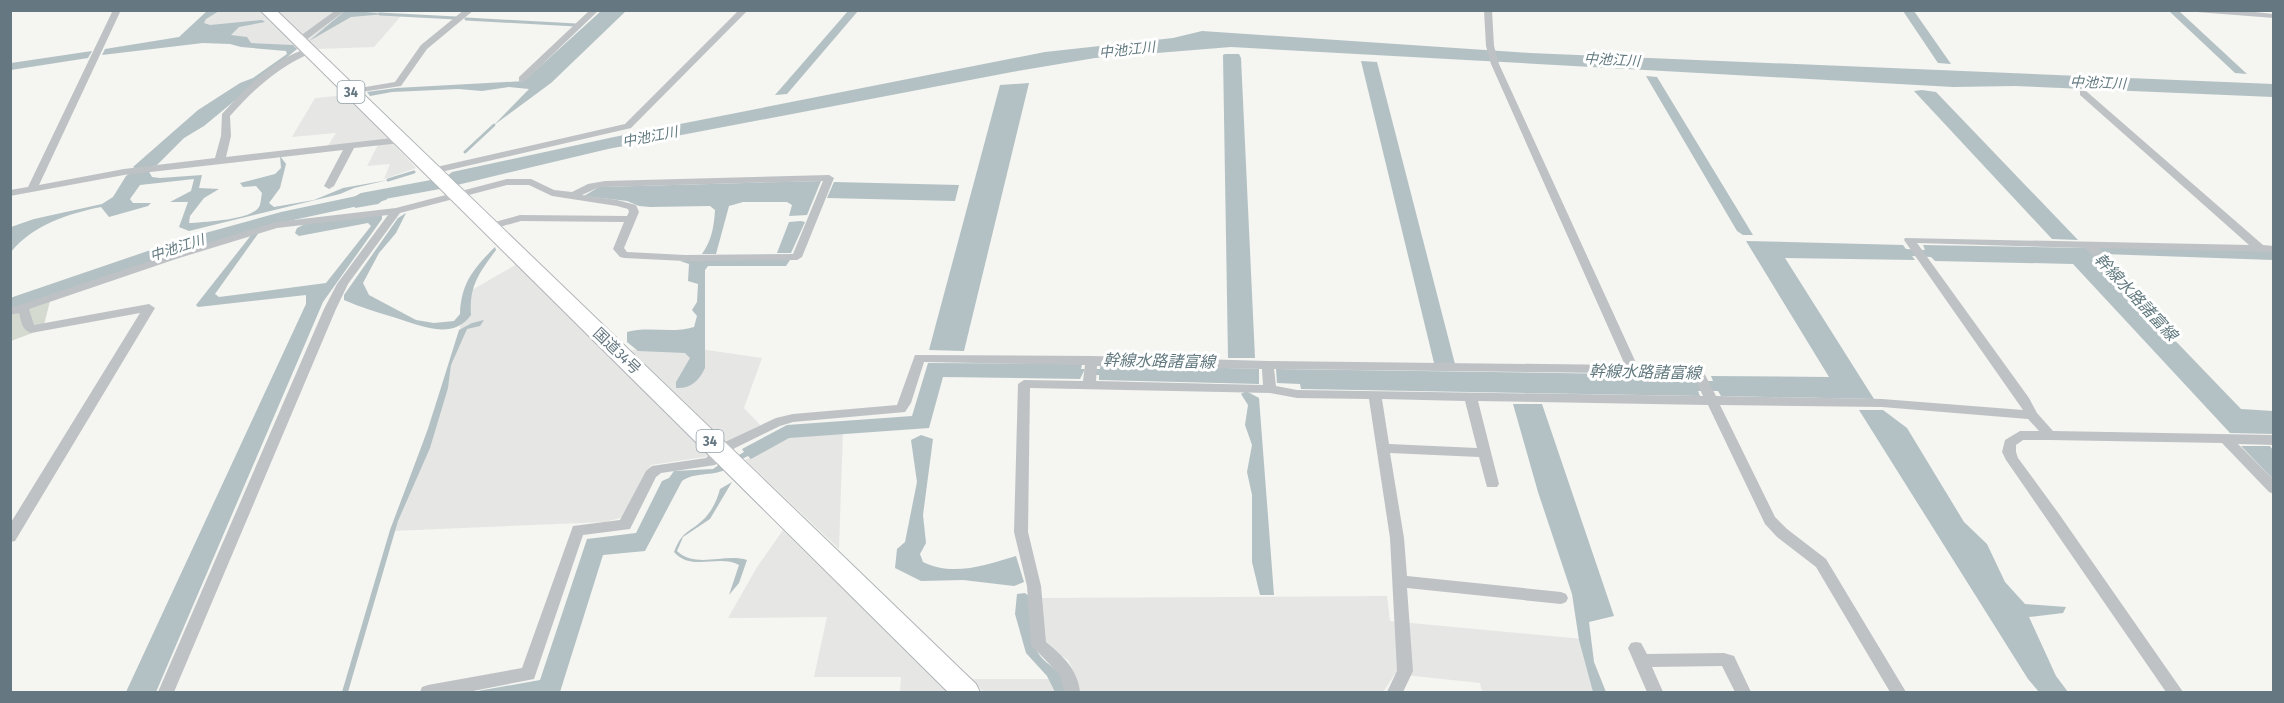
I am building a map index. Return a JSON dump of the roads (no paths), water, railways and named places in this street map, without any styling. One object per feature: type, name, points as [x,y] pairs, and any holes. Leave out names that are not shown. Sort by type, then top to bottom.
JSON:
[{"type":"highway","name":"国道34号","points":[[267,10],[966,693]]},
{"type":"street","points":[[32,189],[117,10]]},
{"type":"street","points":[[220,160],[226,136],[225,116],[240,99],[342,10]]},
{"type":"street","points":[[351,92],[398,84],[424,47],[470,10]]},
{"type":"street","points":[[522,79],[595,10]]},
{"type":"street","points":[[433,172],[628,126],[744,10]]},
{"type":"street","points":[[1488,10],[1490,46],[1495,64],[1633,369]]},
{"type":"street","points":[[2197,10],[2274,16]]},
{"type":"street","points":[[2083,93],[2259,248]]},
{"type":"street","points":[[10,193],[124,172],[401,140]]},
{"type":"street","points":[[329,186],[350,146]]},
{"type":"street","points":[[10,312],[255,230],[299,221],[396,211],[454,193],[507,182],[531,182],[552,194],[573,195],[589,201],[626,204],[632,207],[634,212],[618,249],[624,255],[685,258],[797,257],[829,178],[606,184],[592,186],[573,195]]},
{"type":"street","points":[[166,693],[330,309],[343,284],[396,211]]},
{"type":"street","points":[[489,226],[520,218],[631,219]]},
{"type":"street","points":[[2050,435],[2032,415],[2025,401],[1909,240],[2274,249]]},
{"type":"street","points":[[2088,244],[2158,316]]},
{"type":"street","points":[[10,537],[149,308],[31,329],[27,326],[23,308]]},
{"type":"street","points":[[428,693],[460,689],[528,674],[578,530],[625,525],[651,474],[657,469],[710,462],[730,445],[776,422],[793,418],[901,409],[919,358],[1091,372],[1246,389],[1269,376],[1633,369],[1697,370],[1770,520],[1775,527],[1821,563],[1898,693]]},
{"type":"street","points":[[1072,693],[1072,680],[1063,665],[1039,645],[1035,586],[1021,532],[1024,384],[1091,372],[1241,364],[1269,376],[1297,394],[1471,398],[1707,391],[2032,415]]},
{"type":"street","points":[[1375,396],[1397,538],[1400,581],[1405,671],[1395,693]]},
{"type":"street","points":[[1471,398],[1492,484]]},
{"type":"street","points":[[2175,693],[2106,597],[2077,548],[2009,452],[2010,443],[2020,436],[2050,435],[2274,440]]},
{"type":"street","points":[[2225,438],[2274,489]]},
{"type":"street","points":[[1383,448],[1485,453]]},
{"type":"street","points":[[1400,581],[1561,598]]},
{"type":"street","points":[[1655,693],[1640,655],[1724,659],[1728,661],[1743,693]]},
{"type":"water","points":[[346,10],[385,14],[351,17],[309,41]]},
{"type":"water","points":[[207,11],[219,11],[206,19],[204,23],[210,25],[262,20],[265,22],[239,27],[231,35],[247,37],[251,43],[293,45],[297,49],[204,126],[184,138],[157,165],[147,168],[152,177],[202,175],[199,188],[219,189],[204,198],[190,216],[189,223],[237,218],[254,211],[260,206],[262,193],[256,186],[243,187],[240,183],[275,174],[281,168],[280,156],[286,164],[280,188],[269,203],[274,207],[314,200],[343,188],[388,180],[354,188],[340,194],[189,231],[179,227],[188,202],[170,202],[191,191],[194,179],[140,185],[130,199],[133,203],[151,203],[148,206],[109,217],[101,207],[63,217],[40,228],[11,252],[11,227],[34,219],[102,204],[113,197],[126,176],[136,169],[133,167],[198,110],[240,83],[253,78],[287,54],[286,51],[203,43],[102,55],[105,49],[179,37]]},
{"type":"water","points":[[601,11],[626,11],[551,83],[494,125],[529,89],[509,87],[482,91],[458,89],[392,92],[370,96],[367,92],[396,88],[524,81]]},
{"type":"water","points":[[848,11],[858,11],[787,94],[775,95]]},
{"type":"water","points":[[1903,11],[1914,11],[1951,64],[1938,63]]},
{"type":"water","points":[[2169,11],[2179,11],[2247,74],[2235,73]]},
{"type":"water","points":[[1202,31],[1530,53],[2273,84],[2273,97],[2015,86],[1953,87],[1231,47],[1095,58],[608,149],[457,185],[446,177],[452,172],[614,137],[1045,52],[1173,38]]},
{"type":"water","points":[[92,51],[88,58],[11,70],[11,63]]},
{"type":"water","points":[[1239,54],[1241,58],[1255,358],[1228,358],[1223,55]]},
{"type":"water","points":[[1361,61],[1377,62],[1455,364],[1434,363]]},
{"type":"water","points":[[1646,76],[1657,77],[1753,235],[1743,235],[1737,231]]},
{"type":"water","points":[[1029,83],[964,351],[929,350],[1000,85]]},
{"type":"water","points":[[1914,91],[1936,92],[2078,240],[2052,239]]},
{"type":"water","points":[[431,180],[440,189],[385,199],[378,204],[355,208],[352,198],[361,193]]},
{"type":"water","points":[[821,181],[807,215],[789,216],[792,205],[787,202],[743,202],[729,206],[716,254],[702,254],[713,227],[715,210],[710,206],[650,207],[639,206],[627,201],[584,196],[599,187]]},
{"type":"water","points":[[834,182],[959,185],[955,201],[827,198]]},
{"type":"water","points":[[406,213],[396,233],[379,253],[363,283],[369,295],[416,320],[434,323],[454,321],[460,314],[463,293],[470,277],[495,247],[496,250],[476,280],[471,315],[454,328],[423,327],[344,300],[344,295],[398,218]]},
{"type":"water","points":[[382,215],[382,219],[323,302],[156,692],[126,692],[306,304],[306,295],[198,307],[196,305],[252,234],[260,231],[215,294],[219,297],[326,283],[371,226],[368,223],[299,236],[295,233],[297,228],[307,223]]},
{"type":"water","points":[[789,222],[805,222],[791,253],[777,253]]},
{"type":"water","points":[[1746,241],[1903,245],[1906,249],[1925,250],[1923,245],[2086,248],[2241,409],[2273,411],[2273,434],[2230,433],[2073,264],[1935,261],[1931,257],[1912,256],[1915,260],[1785,258],[1874,399],[1721,396],[1718,391],[1698,391],[1700,396],[1301,389],[1300,384],[1277,383],[1276,369],[1690,375],[1693,381],[1713,381],[1711,376],[1829,377]]},
{"type":"water","points":[[2097,247],[2273,251],[2273,260],[2103,254]]},
{"type":"water","points":[[790,260],[786,266],[708,266],[705,270],[705,368],[694,383],[676,388],[676,382],[690,358],[685,353],[638,351],[627,342],[627,332],[694,327],[697,316],[692,310],[697,302],[698,284],[688,281],[689,264],[680,261]]},
{"type":"water","points":[[484,320],[480,326],[467,329],[451,365],[448,388],[430,448],[398,521],[348,692],[342,692],[390,530],[428,429],[459,330]]},
{"type":"water","points":[[928,363],[1082,364],[1081,369],[1085,369],[1080,379],[943,377],[929,428],[789,438],[751,459],[748,456],[742,459],[739,455],[744,452],[742,449],[787,425],[912,416]]},
{"type":"water","points":[[1101,364],[1259,369],[1259,384],[1099,380],[1096,369],[1100,369]]},
{"type":"water","points":[[1246,391],[1259,398],[1274,595],[1260,595],[1252,562],[1252,495],[1247,472],[1252,445],[1245,425],[1248,405],[1241,394]]},
{"type":"water","points":[[1513,404],[1542,404],[1614,616],[1589,622],[1594,662],[1606,692],[1593,692],[1579,640],[1572,594],[1538,492]]},
{"type":"water","points":[[1859,410],[1883,410],[1907,428],[1964,522],[1987,544],[2005,582],[2025,604],[2066,607],[2063,613],[2029,617],[2056,676],[2068,692],[2039,692],[2028,679]]},
{"type":"water","points":[[921,435],[933,439],[923,515],[926,543],[920,554],[923,562],[946,569],[958,569],[981,566],[1016,556],[1024,582],[1014,586],[963,580],[921,581],[895,568],[897,549],[905,542],[917,482],[911,440]]},
{"type":"water","points":[[2241,446],[2270,446],[2273,450],[2273,479]]},
{"type":"water","points":[[720,464],[725,470],[692,476],[682,481],[645,551],[603,555],[560,692],[472,692],[540,680],[587,539],[636,533],[662,481],[669,478],[674,471],[713,469]]},
{"type":"water","points":[[732,482],[710,519],[683,537],[677,551],[693,559],[738,558],[747,560],[739,583],[729,595],[739,565],[723,561],[689,561],[674,552],[684,535],[708,515],[720,489]]},
{"type":"water","points":[[1025,593],[1030,597],[1034,645],[1041,657],[1063,678],[1067,692],[1055,692],[1047,676],[1026,653],[1015,614],[1017,594]]},
{"type":"waterway","points":[[380,14],[456,18]]},
{"type":"waterway","points":[[466,19],[576,25]]},
{"type":"waterway","points":[[465,152],[494,125]]},
{"type":"waterway","points":[[388,180],[414,172]]},
{"type":"waterway","name":"中池江川","points":[[10,305],[187,244],[281,217],[380,196]]},
{"type":"water label","name":"幹線水路諸富線","points":[[2136,297]]},
{"type":"water label","name":"幹線水路諸富線","points":[[1159,361]]},
{"type":"water label","name":"幹線水路諸富線","points":[[1645,372]]}]
